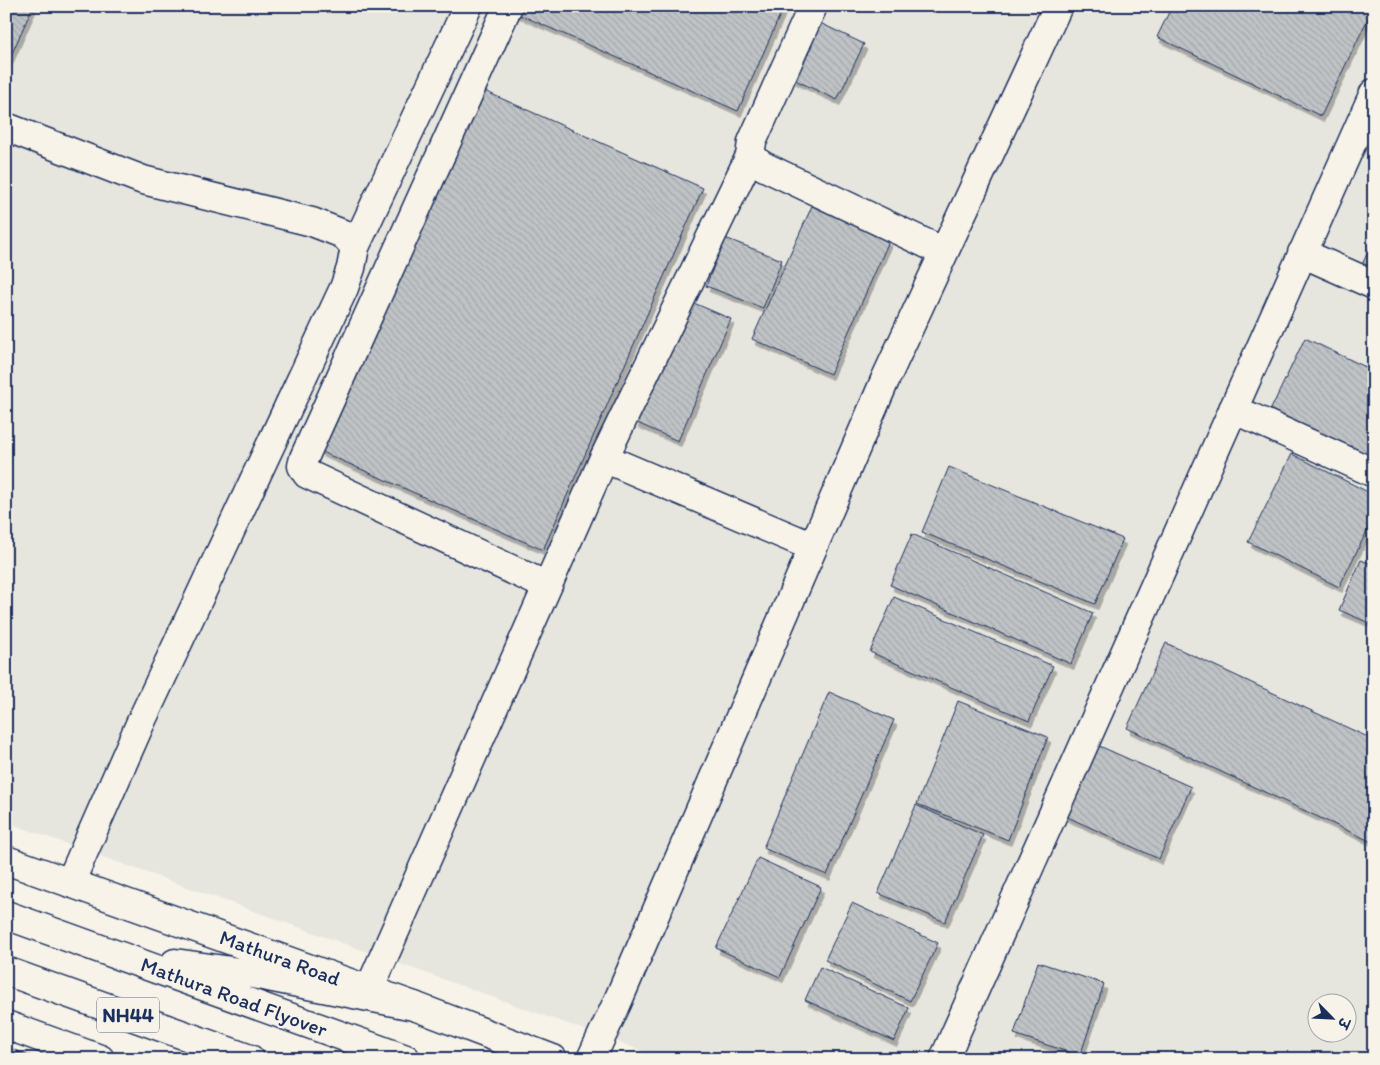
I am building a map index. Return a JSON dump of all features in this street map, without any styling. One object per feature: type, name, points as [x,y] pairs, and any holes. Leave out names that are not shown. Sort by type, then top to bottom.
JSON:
[{"type":"main road","points":[[70,883],[140,724],[344,288],[351,268],[355,247],[468,6]]},
{"type":"main road","points":[[508,6],[302,466],[307,474],[547,586]]},
{"type":"main road","points":[[370,990],[604,458],[750,156],[752,142],[813,6]]},
{"type":"main road","points":[[591,1059],[617,1003],[886,380],[1058,6]]},
{"type":"main road","points":[[944,1059],[1374,93]]},
{"type":"main road","points":[[6,127],[143,180],[312,222],[344,234],[355,247]]},
{"type":"main road","points":[[750,156],[762,166],[944,252]]},
{"type":"main road","points":[[1302,253],[1374,285]]},
{"type":"main road","points":[[1233,408],[1374,473]]},
{"type":"main road","points":[[604,458],[813,547]]},
{"type":"main road","name":"Mathura Road","points":[[6,860],[414,1006],[553,1059]]},
{"type":"main road","name":"NH44","points":[[6,915],[119,956]]},
{"type":"main road","points":[[119,956],[252,974],[414,1006]]},
{"type":"main road","name":"Mathura Road Flyover","points":[[119,956],[406,1059]]},
{"type":"main road","name":"NH44","points":[[6,971],[250,1059]]},
{"type":"main road","points":[[6,1025],[100,1059]]},
{"type":"shaded area","points":[[6,6],[1374,6],[1374,1059],[665,1059],[6,822]]},
{"type":"building","points":[[6,6],[33,6],[6,67]]},
{"type":"building","points":[[519,6],[784,6],[738,111],[516,13]]},
{"type":"building","points":[[1172,6],[1374,6],[1321,116],[1157,37]]},
{"type":"building","points":[[820,23],[864,44],[837,100],[793,79]]},
{"type":"building","points":[[480,89],[703,188],[543,550],[320,451]]},
{"type":"building","points":[[812,206],[889,241],[830,374],[752,339]]},
{"type":"building","points":[[725,238],[782,260],[763,308],[706,286]]},
{"type":"building","points":[[1374,239],[1374,278],[1359,271]]},
{"type":"building","points":[[689,301],[731,319],[678,441],[635,422]]},
{"type":"building","points":[[1305,338],[1374,371],[1374,462],[1269,413]]},
{"type":"building","points":[[1292,454],[1374,495],[1374,517],[1339,587],[1248,542]]},
{"type":"building","points":[[949,467],[1123,539],[1095,604],[922,532]]},
{"type":"building","points":[[912,534],[1093,613],[1071,664],[890,585]]},
{"type":"building","points":[[1374,542],[1374,560],[1367,557]]},
{"type":"building","points":[[1361,560],[1374,565],[1374,625],[1339,610]]},
{"type":"building","points":[[894,597],[1053,666],[1029,721],[870,652]]},
{"type":"building","points":[[1166,643],[1374,740],[1374,843],[1127,728]]},
{"type":"building","points":[[829,692],[894,720],[827,875],[763,848]]},
{"type":"building","points":[[958,701],[1048,737],[1008,840],[917,804]]},
{"type":"building","points":[[1095,744],[1191,787],[1159,859],[1063,815]]},
{"type":"building","points":[[916,805],[983,835],[945,922],[878,893]]},
{"type":"building","points":[[758,858],[821,887],[780,977],[716,948]]},
{"type":"building","points":[[852,903],[938,943],[910,1001],[825,960]]},
{"type":"building","points":[[1038,962],[1104,984],[1080,1056],[1014,1034]]},
{"type":"building","points":[[820,967],[909,1008],[894,1041],[805,1000]]},
{"type":"building","points":[[1374,1047],[1374,1059],[1369,1059]]},
{"type":"building","points":[[958,1053],[971,1059],[955,1059]]},
{"type":"railway","points":[[6,1049],[32,1059]]}]
